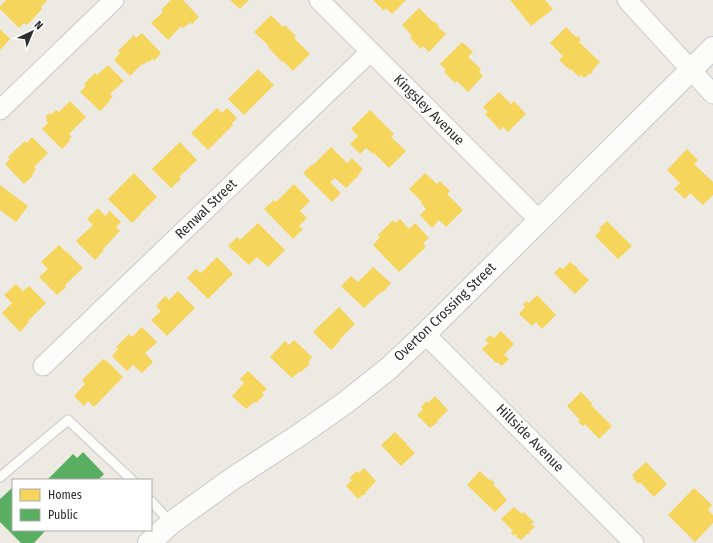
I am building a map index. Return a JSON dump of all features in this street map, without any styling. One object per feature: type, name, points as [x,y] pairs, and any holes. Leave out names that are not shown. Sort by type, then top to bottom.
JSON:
[{"type":"street","points":[[0,110],[114,0]]},
{"type":"street","name":"Kingsley Avenue","points":[[319,0],[539,220]]},
{"type":"street","points":[[627,0],[713,94]]},
{"type":"street","name":"Overton Crossing Street","points":[[149,543],[171,523],[232,479],[345,403],[388,368],[425,334],[713,48]]},
{"type":"street","name":"Renwal Street","points":[[43,366],[370,52]]},
{"type":"street","name":"Hillside Avenue","points":[[425,334],[634,543]]},
{"type":"lane","points":[[0,477],[68,420],[131,479]]},
{"type":"lane","points":[[152,502],[171,523]]},
{"type":"building: Homes","points":[[6,0],[47,1],[41,7],[42,9],[27,25],[24,23],[19,28],[0,9],[0,6]]},
{"type":"building: Homes","points":[[171,0],[183,0],[199,17],[192,24],[189,21],[190,23],[183,28],[181,26],[168,40],[151,23],[163,12],[161,10]]},
{"type":"building: Homes","points":[[230,0],[249,0],[240,9]]},
{"type":"building: Homes","points":[[373,0],[406,0],[392,14],[386,8],[384,11]]},
{"type":"building: Homes","points":[[510,0],[545,0],[553,9],[531,26]]},
{"type":"building: Homes","points":[[419,8],[446,34],[429,52],[423,46],[421,49],[410,38],[412,36],[402,25]]},
{"type":"building: Homes","points":[[271,15],[283,27],[285,25],[296,36],[294,38],[310,54],[293,71],[283,61],[282,62],[268,47],[269,46],[254,32]]},
{"type":"building: Homes","points":[[566,27],[576,37],[578,36],[581,40],[579,42],[600,62],[591,74],[590,73],[584,78],[581,75],[579,77],[559,60],[563,56],[550,43]]},
{"type":"building: Homes","points":[[0,29],[10,39],[0,50]]},
{"type":"building: Homes","points":[[142,33],[161,53],[154,61],[152,59],[143,65],[142,64],[130,76],[114,60],[120,53],[118,51],[134,35],[136,38]]},
{"type":"building: Homes","points":[[462,42],[473,52],[468,57],[481,69],[479,72],[483,76],[468,92],[457,81],[455,83],[444,72],[446,70],[440,64]]},
{"type":"building: Homes","points":[[108,65],[124,81],[110,94],[113,97],[100,111],[80,92],[86,86],[84,84],[95,73],[97,75]]},
{"type":"building: Homes","points":[[258,69],[274,85],[244,115],[228,99]]},
{"type":"building: Homes","points":[[499,92],[511,104],[514,101],[526,114],[508,132],[503,127],[500,130],[485,114],[488,112],[483,107]]},
{"type":"building: Homes","points":[[70,101],[86,117],[69,134],[72,137],[62,149],[42,129],[48,123],[46,116],[50,113],[52,114],[56,110],[59,112]]},
{"type":"building: Homes","points":[[217,108],[222,113],[227,108],[237,118],[232,123],[233,125],[208,150],[191,133]]},
{"type":"building: Homes","points":[[370,110],[394,134],[391,137],[406,151],[389,168],[374,153],[373,154],[366,148],[360,154],[350,144],[358,136],[351,129]]},
{"type":"building: Homes","points":[[32,137],[48,153],[34,167],[36,169],[32,175],[33,176],[24,184],[5,164],[10,159],[8,157],[25,141],[27,143]]},
{"type":"building: Homes","points":[[180,142],[197,160],[179,177],[181,179],[171,188],[152,169]]},
{"type":"building: Homes","points":[[331,147],[347,163],[352,158],[363,169],[346,188],[335,178],[330,182],[341,193],[332,202],[303,173]]},
{"type":"building: Homes","points":[[687,149],[698,160],[694,164],[713,182],[713,195],[703,205],[690,193],[685,199],[674,189],[680,183],[667,170]]},
{"type":"building: Homes","points":[[134,173],[157,197],[132,223],[108,199]]},
{"type":"building: Homes","points":[[425,173],[437,184],[440,181],[450,191],[447,194],[463,210],[446,227],[439,220],[432,228],[420,215],[426,209],[421,203],[422,202],[409,189]]},
{"type":"building: Homes","points":[[294,184],[310,201],[300,211],[307,218],[299,226],[303,229],[293,239],[264,209],[274,200],[276,202]]},
{"type":"building: Homes","points":[[0,185],[28,206],[16,222],[0,210]]},
{"type":"building: Homes","points":[[98,208],[105,216],[110,211],[121,222],[116,227],[120,231],[95,260],[76,241],[93,225],[87,219]]},
{"type":"building: Homes","points":[[400,219],[409,229],[415,223],[429,238],[423,243],[426,247],[399,272],[373,245],[380,237],[378,235],[393,220],[395,223]]},
{"type":"building: Homes","points":[[607,221],[632,246],[618,259],[595,236],[601,230],[599,228]]},
{"type":"building: Homes","points":[[258,223],[285,250],[268,267],[257,257],[249,265],[228,246],[237,237],[240,240]]},
{"type":"building: Homes","points":[[59,245],[83,268],[57,295],[39,277],[48,269],[41,262]]},
{"type":"building: Homes","points":[[217,257],[233,274],[208,299],[187,278],[196,269],[201,273]]},
{"type":"building: Homes","points":[[570,262],[589,280],[575,294],[554,273],[560,267],[563,269]]},
{"type":"building: Homes","points":[[373,267],[391,283],[364,308],[341,286],[351,276],[358,282]]},
{"type":"building: Homes","points":[[16,284],[23,291],[29,286],[46,303],[28,321],[29,322],[20,332],[2,313],[12,303],[4,295]]},
{"type":"building: Homes","points":[[178,291],[195,308],[167,336],[151,320],[161,311],[156,306],[165,296],[169,300]]},
{"type":"building: Homes","points":[[537,295],[556,315],[542,329],[536,322],[532,326],[519,314],[525,307],[523,305],[526,301],[529,303]]},
{"type":"building: Homes","points":[[339,307],[355,324],[331,350],[313,332]]},
{"type":"building: Homes","points":[[142,327],[157,342],[145,353],[153,362],[142,373],[133,365],[127,371],[112,356],[118,349],[116,347],[129,334],[132,337]]},
{"type":"building: Homes","points":[[501,331],[514,344],[504,355],[509,359],[502,366],[497,362],[496,363],[482,349],[489,343],[485,340],[490,335],[494,338]]},
{"type":"building: Homes","points":[[294,340],[312,357],[308,362],[310,364],[292,378],[270,357],[285,341],[289,345]]},
{"type":"building: Homes","points":[[103,359],[123,377],[94,407],[88,401],[84,406],[74,396],[85,384],[82,380]]},
{"type":"building: Homes","points":[[248,371],[267,389],[262,393],[264,395],[256,403],[254,402],[246,409],[232,396],[244,383],[240,379]]},
{"type":"building: Homes","points":[[581,392],[592,403],[591,405],[612,426],[599,439],[585,424],[583,426],[578,422],[580,420],[567,406]]},
{"type":"building: Homes","points":[[435,396],[448,410],[437,421],[438,422],[430,428],[417,415],[423,409],[421,407],[426,401],[428,403]]},
{"type":"building: Homes","points":[[395,432],[415,453],[401,466],[381,445]]},
{"type":"building: Homes","points":[[646,462],[667,484],[654,497],[640,482],[638,484],[632,475]]},
{"type":"building: Homes","points":[[364,468],[376,481],[364,495],[358,499],[346,486],[352,480],[349,478],[357,471],[359,473]]},
{"type":"building: Homes","points":[[480,471],[489,480],[490,479],[495,483],[493,485],[507,500],[495,512],[467,485]]},
{"type":"building: Homes","points":[[694,488],[712,505],[708,510],[713,515],[713,523],[695,542],[668,515]]},
{"type":"building: Homes","points":[[514,507],[522,514],[524,512],[534,522],[531,524],[535,527],[521,540],[516,537],[517,536],[515,534],[514,536],[511,533],[513,531],[501,519]]},
{"type":"building: Public","points":[[83,452],[104,474],[99,479],[48,479],[73,454],[77,458]]},
{"type":"building: Public","points":[[12,488],[12,531],[45,531],[34,543],[21,543],[0,522],[0,499]]}]
